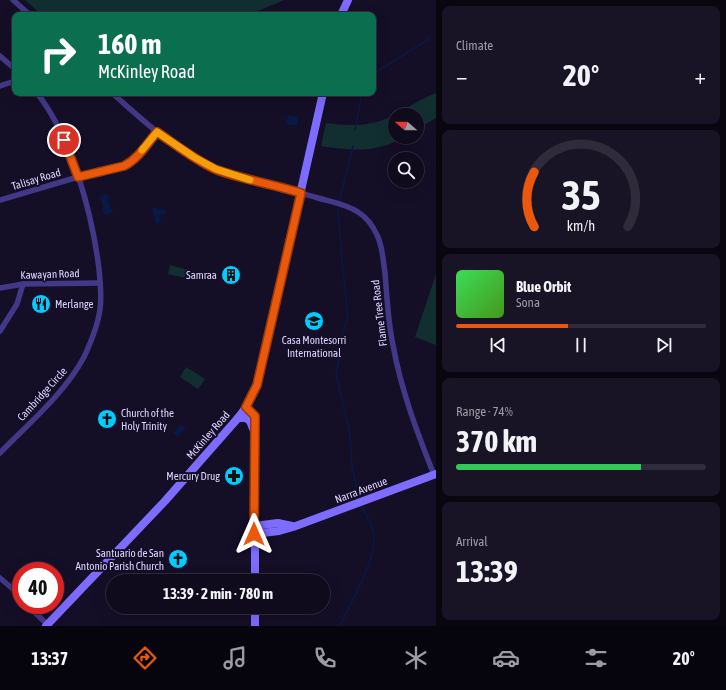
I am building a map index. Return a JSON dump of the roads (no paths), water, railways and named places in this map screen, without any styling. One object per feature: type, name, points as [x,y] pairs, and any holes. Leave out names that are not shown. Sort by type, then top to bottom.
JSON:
[{"type":"main road","points":[[342,12],[348,0]]},
{"type":"main road","name":"McKinley Road","points":[[48,626],[165,501],[246,407],[257,385],[322,96]]},
{"type":"main road","points":[[246,407],[255,416],[255,574]]},
{"type":"main road","points":[[238,418],[246,418],[250,421],[254,431]]},
{"type":"main road","name":"Narra Avenue","points":[[254,530],[279,531],[293,527],[435,474]]},
{"type":"main road","points":[[255,614],[255,626]]},
{"type":"street","points":[[13,0],[27,12]]},
{"type":"street","points":[[0,56],[12,66]]},
{"type":"street","points":[[0,86],[12,82]]},
{"type":"street","name":"Cambridge Circle","points":[[0,453],[64,388],[80,363],[94,332],[100,308],[100,283],[95,240],[78,177],[64,140],[46,104],[39,96]]},
{"type":"street","name":"Flame Tree Road","points":[[115,96],[157,132],[194,157],[216,169],[257,182],[337,203],[365,218],[377,236],[382,254],[392,344],[400,381],[415,427],[435,474]]},
{"type":"street","name":"Talisay Road","points":[[0,200],[129,164],[157,132]]},
{"type":"street","name":"Kawayan Road","points":[[0,288],[23,284],[100,283]]},
{"type":"street","points":[[0,332],[17,304],[23,284]]},
{"type":"street","points":[[0,578],[12,589]]},
{"type":"street","points":[[37,614],[48,626]]},
{"type":"water","points":[[288,115],[299,117],[297,126],[286,124]]},
{"type":"water","points":[[105,194],[109,196],[108,203],[113,212],[106,215],[103,213],[103,205],[99,198]]},
{"type":"water","points":[[152,208],[157,208],[158,210],[162,209],[167,212],[165,215],[159,214],[161,222],[156,224]]},
{"type":"water","points":[[181,424],[186,428],[178,437],[173,433]]},
{"type":"waterway","points":[[376,72],[429,39]]},
{"type":"waterway","points":[[355,130],[361,96]]},
{"type":"waterway","points":[[339,202],[353,146]]},
{"type":"waterway","points":[[338,207],[348,316],[343,333],[336,374],[350,433],[352,466],[359,499]]},
{"type":"waterway","points":[[340,626],[368,567],[372,555],[374,534],[362,505]]},
{"type":"place","name":"Samraa","points":[[231,275]]},
{"type":"place","name":"Merlange","points":[[41,304]]},
{"type":"place","name":"Casa Montesorri International","points":[[314,321]]},
{"type":"place","name":"Church of the Holy Trinity","points":[[107,419]]},
{"type":"place","name":"Mercury Drug","points":[[234,476]]},
{"type":"place","name":"Santuario de San Antonio Parish Church","points":[[178,559]]}]
